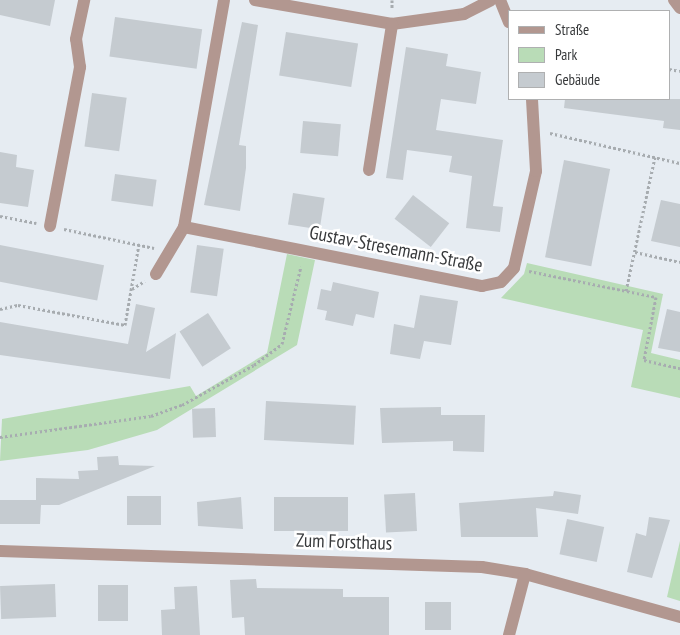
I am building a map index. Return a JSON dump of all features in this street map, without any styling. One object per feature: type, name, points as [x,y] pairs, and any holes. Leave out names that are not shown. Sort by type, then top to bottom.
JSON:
[{"type":"street","points":[[50,226],[80,67],[76,39],[84,0]]},
{"type":"street","points":[[156,274],[184,227],[224,0]]},
{"type":"street","points":[[255,0],[392,24],[446,18],[491,0]]},
{"type":"street","points":[[500,0],[508,20]]},
{"type":"street","points":[[674,0],[680,8]]},
{"type":"street","points":[[369,170],[392,24]]},
{"type":"street","points":[[514,268],[536,171],[537,130],[532,100]]},
{"type":"street","name":"Gustav-Stresemann-Straße","points":[[184,227],[482,286],[501,282],[514,268]]},
{"type":"street","name":"Zum Forsthaus","points":[[0,551],[442,564],[525,574],[680,617]]},
{"type":"street","points":[[509,635],[525,574]]},
{"type":"path","points":[[537,130],[680,163]]},
{"type":"path","points":[[626,291],[655,157]]},
{"type":"path","points":[[0,216],[139,244],[125,325],[18,305],[0,309]]},
{"type":"path","points":[[0,438],[152,416],[182,405],[254,365],[282,344],[304,251]]},
{"type":"path","points":[[635,252],[680,262]]},
{"type":"path","points":[[514,268],[656,298],[644,360],[680,368]]},
{"type":"green space","points":[[287,254],[315,260],[297,345],[157,430],[88,450],[0,461],[2,419],[190,386],[196,396],[267,353]]},
{"type":"green space","points":[[527,263],[663,294],[651,353],[680,360],[680,398],[631,387],[643,330],[501,298],[524,274]]},
{"type":"green space","points":[[680,541],[680,601],[667,597]]},
{"type":"building","points":[[0,0],[55,0],[50,26],[0,15]]},
{"type":"building","points":[[115,17],[202,29],[197,69],[109,57]]},
{"type":"building","points":[[242,22],[258,25],[239,145],[246,146],[246,168],[240,211],[204,205]]},
{"type":"building","points":[[286,32],[358,43],[351,87],[279,75]]},
{"type":"building","points":[[406,47],[448,54],[446,66],[481,72],[476,104],[441,99],[436,130],[503,140],[493,206],[503,207],[500,232],[466,228],[472,176],[449,172],[452,156],[407,150],[403,180],[386,178]]},
{"type":"building","points":[[92,93],[127,98],[119,151],[84,146]]},
{"type":"building","points":[[680,99],[680,130],[663,128],[664,121],[564,108],[565,100]]},
{"type":"building","points":[[303,121],[341,124],[338,156],[300,153]]},
{"type":"building","points":[[0,152],[17,155],[16,167],[34,170],[28,207],[0,203]]},
{"type":"building","points":[[564,160],[610,169],[591,266],[545,257]]},
{"type":"building","points":[[115,174],[157,180],[153,207],[111,201]]},
{"type":"building","points":[[293,193],[325,198],[320,230],[288,225]]},
{"type":"building","points":[[413,195],[449,223],[431,247],[395,219]]},
{"type":"building","points":[[661,200],[680,204],[680,247],[651,241]]},
{"type":"building","points":[[0,245],[104,265],[97,301],[0,282]]},
{"type":"building","points":[[197,245],[224,249],[217,296],[190,293]]},
{"type":"building","points":[[333,282],[379,292],[374,318],[356,314],[353,326],[325,320],[327,311],[317,309],[321,289],[331,291]]},
{"type":"building","points":[[420,295],[458,301],[451,345],[424,341],[420,359],[390,354],[394,324],[414,328]]},
{"type":"building","points":[[136,304],[155,308],[146,352],[176,333],[170,379],[0,355],[0,322],[128,344]]},
{"type":"building","points":[[667,309],[680,312],[680,352],[658,348]]},
{"type":"building","points":[[208,313],[231,348],[202,367],[179,332]]},
{"type":"building","points":[[266,401],[356,406],[354,445],[264,440]]},
{"type":"building","points":[[441,407],[441,415],[485,415],[484,452],[453,451],[453,441],[382,443],[380,408]]},
{"type":"building","points":[[215,408],[216,437],[193,438],[192,409]]},
{"type":"building","points":[[118,456],[119,465],[155,466],[59,505],[41,505],[40,524],[0,524],[0,500],[36,500],[36,478],[79,479],[78,471],[98,470],[97,457]]},
{"type":"building","points":[[554,491],[581,495],[578,514],[536,508],[538,537],[461,537],[459,503],[553,496]]},
{"type":"building","points":[[415,493],[417,531],[386,533],[384,495]]},
{"type":"building","points":[[127,496],[161,496],[161,525],[127,525]]},
{"type":"building","points":[[241,497],[243,529],[198,526],[197,502]]},
{"type":"building","points":[[274,497],[348,497],[348,531],[274,531]]},
{"type":"building","points":[[649,517],[670,520],[652,578],[627,572],[636,533],[646,536]]},
{"type":"building","points":[[567,519],[604,527],[597,562],[560,554]]},
{"type":"building","points":[[256,579],[257,588],[343,589],[343,597],[389,597],[389,635],[245,635],[244,617],[232,618],[230,580]]},
{"type":"building","points":[[55,584],[56,617],[1,619],[0,586]]},
{"type":"building","points":[[98,585],[128,585],[128,621],[98,621]]},
{"type":"building","points":[[197,586],[200,635],[162,635],[161,610],[175,609],[174,587]]},
{"type":"building","points":[[425,602],[451,602],[451,630],[425,630]]}]
